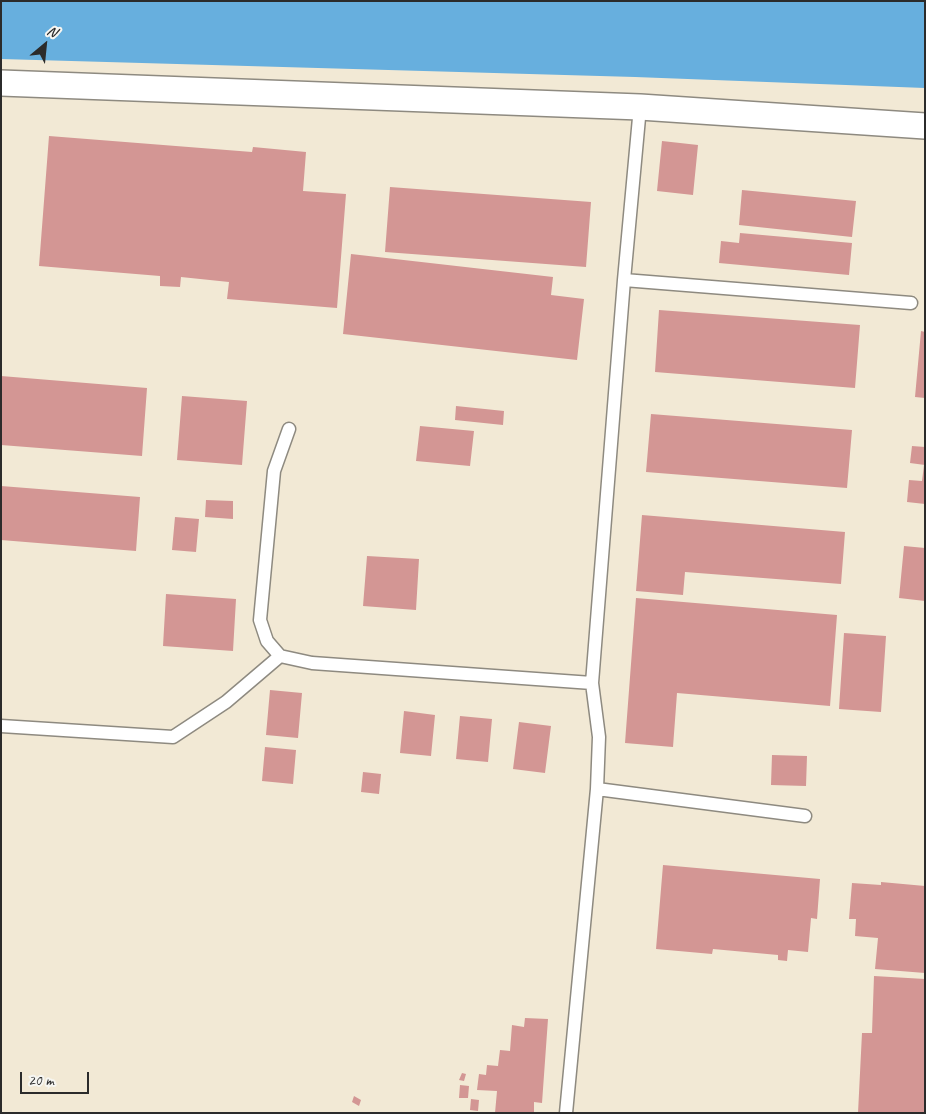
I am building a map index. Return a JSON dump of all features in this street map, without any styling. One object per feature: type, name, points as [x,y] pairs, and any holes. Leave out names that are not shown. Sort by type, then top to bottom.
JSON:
[{"type":"street","points":[[1,83],[640,107],[925,126]]},
{"type":"lane","points":[[566,1113],[598,789],[599,737],[592,683],[624,280],[640,107]]},
{"type":"lane","points":[[624,280],[911,303]]},
{"type":"lane","points":[[289,429],[274,471],[260,620],[267,641],[280,656],[312,662],[592,683]]},
{"type":"lane","points":[[1,726],[173,737],[226,702],[280,656]]},
{"type":"lane","points":[[598,789],[805,816]]},
{"type":"water","points":[[1,1],[925,1],[925,88],[635,77],[1,59]]},
{"type":"building","points":[[49,136],[252,152],[253,147],[306,152],[303,191],[346,194],[337,308],[227,299],[229,282],[181,277],[180,287],[160,286],[160,276],[39,266]]},
{"type":"building","points":[[662,141],[698,145],[693,195],[657,191]]},
{"type":"building","points":[[390,187],[591,202],[586,267],[385,252]]},
{"type":"building","points":[[742,190],[856,201],[852,237],[739,225]]},
{"type":"building","points":[[740,233],[852,243],[849,275],[719,263],[721,241],[739,243]]},
{"type":"building","points":[[351,254],[553,277],[551,295],[584,299],[577,360],[343,334]]},
{"type":"building","points":[[659,310],[860,325],[855,388],[655,372]]},
{"type":"building","points":[[921,331],[925,332],[925,398],[915,397]]},
{"type":"building","points":[[1,376],[147,388],[142,456],[1,445]]},
{"type":"building","points":[[182,396],[247,401],[242,465],[177,460]]},
{"type":"building","points":[[456,406],[504,411],[503,425],[455,420]]},
{"type":"building","points":[[651,414],[852,430],[847,488],[646,472]]},
{"type":"building","points":[[420,426],[474,431],[470,466],[416,461]]},
{"type":"building","points":[[912,446],[925,447],[925,465],[910,463]]},
{"type":"building","points":[[924,465],[925,504],[907,502],[909,480],[922,481]]},
{"type":"building","points":[[1,486],[140,497],[136,551],[1,540]]},
{"type":"building","points":[[206,500],[233,501],[233,519],[205,517]]},
{"type":"building","points":[[642,515],[845,532],[841,584],[685,572],[683,595],[636,591]]},
{"type":"building","points":[[175,517],[199,519],[196,552],[172,550]]},
{"type":"building","points":[[904,546],[925,548],[925,601],[899,598]]},
{"type":"building","points":[[367,556],[419,559],[416,610],[363,606]]},
{"type":"building","points":[[166,594],[236,599],[233,651],[163,646]]},
{"type":"building","points":[[636,598],[837,615],[830,706],[677,693],[673,747],[625,743]]},
{"type":"building","points":[[844,633],[886,636],[881,712],[839,709]]},
{"type":"building","points":[[270,690],[302,693],[298,738],[266,735]]},
{"type":"building","points":[[404,711],[435,715],[431,756],[400,753]]},
{"type":"building","points":[[460,716],[492,719],[488,762],[456,759]]},
{"type":"building","points":[[519,722],[551,726],[545,773],[513,769]]},
{"type":"building","points":[[265,747],[296,750],[293,784],[262,781]]},
{"type":"building","points":[[772,755],[807,756],[806,786],[771,785]]},
{"type":"building","points":[[363,772],[381,774],[379,794],[361,792]]},
{"type":"building","points":[[663,865],[820,879],[817,919],[811,918],[808,952],[788,950],[787,961],[778,960],[778,955],[713,949],[712,954],[656,949]]},
{"type":"building","points":[[881,882],[925,886],[925,973],[875,969],[878,938],[855,936],[856,919],[849,919],[852,883],[881,885]]},
{"type":"building","points":[[874,976],[925,979],[925,1113],[858,1113],[862,1033],[872,1033]]},
{"type":"building","points":[[525,1018],[548,1019],[542,1103],[534,1102],[534,1113],[495,1113],[497,1091],[477,1090],[479,1074],[486,1075],[487,1065],[498,1066],[500,1050],[510,1051],[512,1025],[524,1027]]},
{"type":"building","points":[[462,1073],[466,1074],[464,1081],[459,1080]]},
{"type":"building","points":[[460,1085],[469,1086],[468,1098],[459,1098]]},
{"type":"building","points":[[354,1096],[361,1100],[359,1106],[352,1102]]},
{"type":"building","points":[[471,1099],[479,1100],[478,1111],[470,1110]]}]
